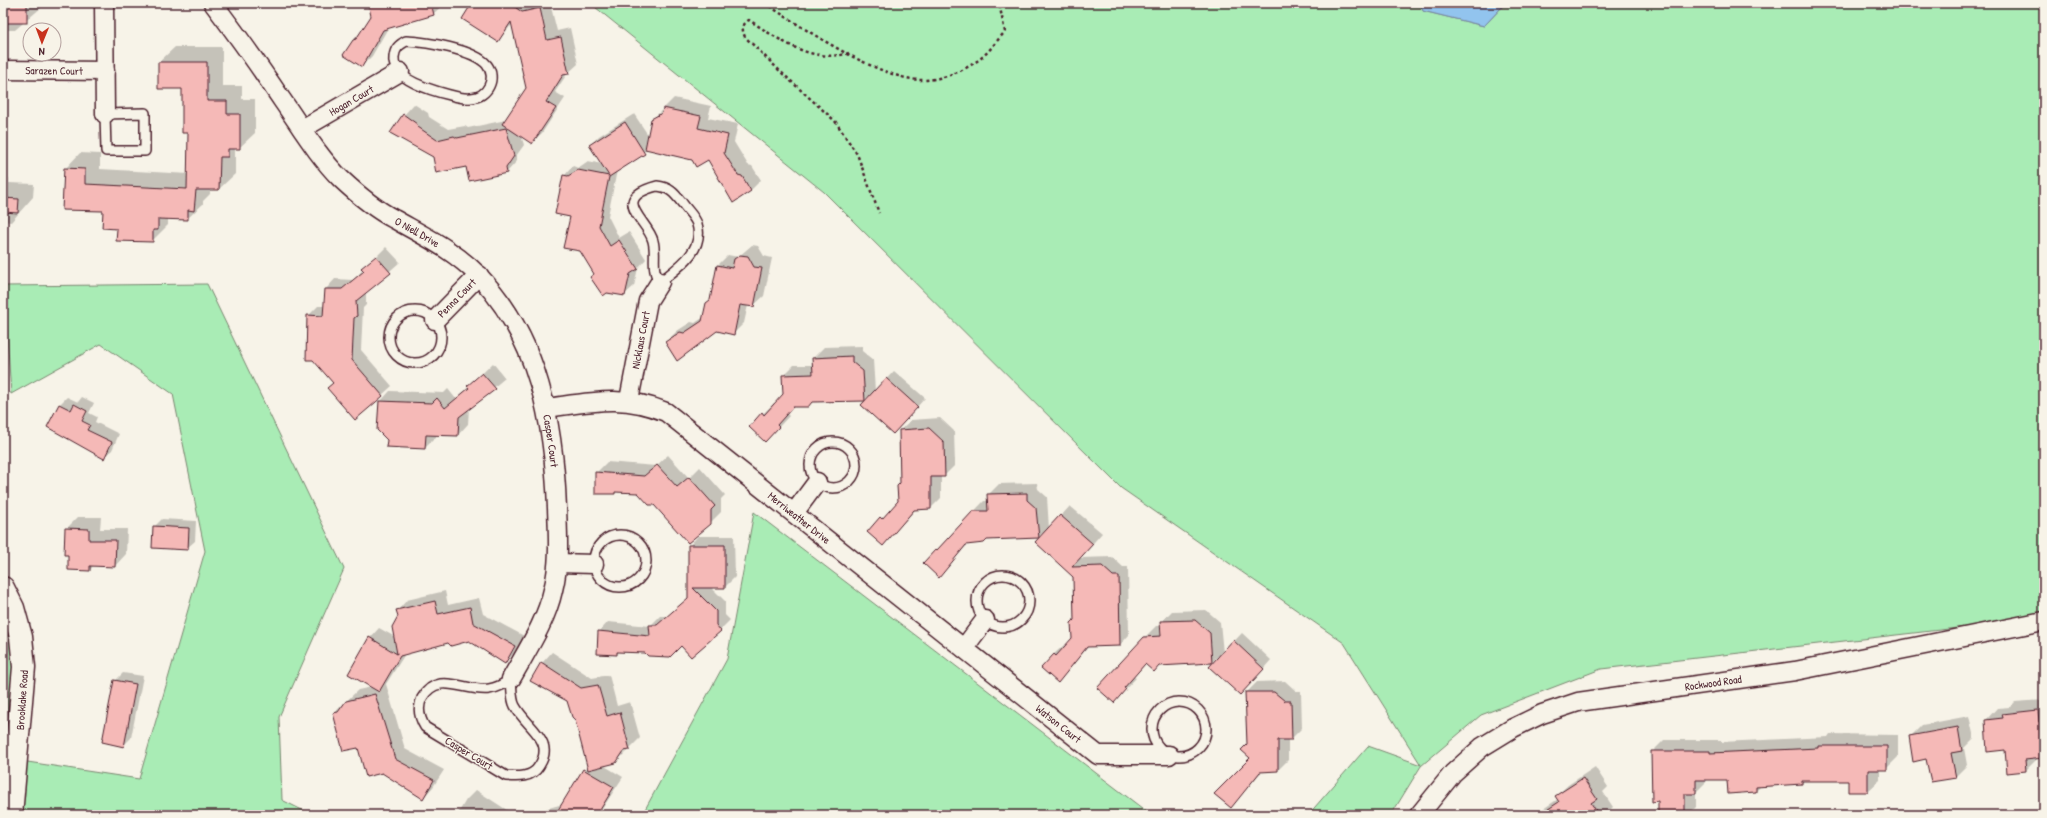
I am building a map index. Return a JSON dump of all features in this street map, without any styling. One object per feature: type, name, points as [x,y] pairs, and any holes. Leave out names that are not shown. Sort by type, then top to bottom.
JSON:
[{"type":"street","points":[[104,3],[105,114]]},
{"type":"street","name":"O Niell Drive","points":[[213,3],[244,44],[322,157],[342,180],[364,199],[392,218],[452,251],[479,275],[508,310],[523,336],[535,368],[546,408]]},
{"type":"street","name":"Sarazen Court","points":[[3,70],[104,71]]},
{"type":"street","name":"Hogan Court","points":[[302,129],[400,72]]},
{"type":"street","name":"Penna Court","points":[[435,320],[479,275]]},
{"type":"street","name":"Nicklaus Court","points":[[629,400],[648,301],[660,282]]},
{"type":"street","points":[[546,408],[596,401],[629,400]]},
{"type":"street","name":"Merriweather Drive","points":[[629,400],[646,404],[666,412],[964,648]]},
{"type":"street","name":"Casper Court","points":[[511,679],[544,619],[553,590],[558,564],[556,468],[546,408]]},
{"type":"street","points":[[794,513],[817,482]]},
{"type":"street","points":[[558,564],[594,564]]},
{"type":"street","name":"Brooklake Road","points":[[3,588],[13,608],[21,637],[24,667],[11,815]]},
{"type":"street","points":[[964,648],[985,620]]},
{"type":"street","name":"Rockwood Road","points":[[1419,815],[1453,773],[1482,747],[1514,728],[1542,714],[1578,702],[1795,671],[2044,621]]},
{"type":"street","name":"Watson Court","points":[[964,648],[1098,755],[1169,755]]},
{"type":"lane","points":[[406,41],[430,42],[455,48],[486,64],[491,74],[491,83],[481,96],[472,98],[458,97],[429,89],[406,78],[400,72],[394,60],[394,52],[399,45],[406,41]]},
{"type":"lane","points":[[145,113],[145,150],[106,151],[105,114],[145,113]]},
{"type":"lane","name":"Nicklaus Court","points":[[657,186],[665,187],[672,191],[697,223],[698,231],[693,251],[686,262],[660,282],[654,269],[655,248],[652,235],[633,210],[633,202],[638,195],[657,186]]},
{"type":"lane","name":"Penna Court","points":[[410,312],[427,314],[435,320],[441,334],[441,343],[432,358],[420,363],[412,363],[400,358],[392,348],[390,340],[393,324],[402,315],[410,312]]},
{"type":"lane","points":[[830,442],[846,446],[853,453],[856,461],[852,478],[846,484],[834,488],[826,487],[817,482],[810,473],[809,465],[813,453],[818,446],[830,442]]},
{"type":"lane","points":[[615,536],[632,538],[638,543],[645,554],[644,571],[640,579],[633,584],[621,587],[608,584],[601,579],[594,564],[598,548],[607,539],[615,536]]},
{"type":"lane","points":[[1002,575],[1010,576],[1020,582],[1028,594],[1029,602],[1027,611],[1019,621],[1012,625],[1003,627],[995,626],[985,620],[978,608],[977,599],[980,587],[990,578],[1002,575]]},
{"type":"lane","name":"Casper Court","points":[[511,679],[514,705],[543,742],[546,750],[544,759],[538,769],[531,774],[518,777],[506,776],[425,727],[421,720],[419,703],[427,689],[434,684],[443,683],[489,689],[501,686],[511,679]]},
{"type":"lane","name":"Watson Court","points":[[1173,702],[1181,702],[1193,706],[1200,711],[1205,723],[1205,736],[1199,747],[1192,752],[1184,755],[1169,755],[1156,743],[1152,731],[1156,714],[1161,708],[1173,702]]},
{"type":"path","points":[[764,3],[795,23],[868,65],[901,76],[920,80],[939,78],[978,61],[1005,32],[999,3]]},
{"type":"path","points":[[849,54],[837,57],[814,56],[796,49],[749,20],[743,25],[742,30],[745,37],[782,74],[835,120],[857,154],[866,174],[879,213]]},
{"type":"green space","points":[[590,3],[1420,3],[1423,11],[1484,26],[1502,7],[1501,3],[2044,3],[2044,618],[1601,669],[1481,715],[1421,766],[1391,815],[1308,815],[1368,746],[1421,765],[1344,643],[1121,488],[824,192]]},
{"type":"green space","points":[[207,284],[344,569],[279,717],[282,800],[312,815],[3,815],[3,600],[17,630],[8,759],[139,779],[205,551],[173,394],[101,344],[11,394],[4,286]]},
{"type":"green space","points":[[754,512],[1151,815],[642,815],[727,659]]},
{"type":"water","points":[[1420,3],[1501,3],[1502,7],[1484,26],[1423,11]]},
{"type":"building","points":[[3,3],[27,3],[27,22],[3,23]]},
{"type":"building","points":[[368,3],[431,3],[434,15],[383,30],[362,67],[343,55],[353,40],[356,39],[371,16]]},
{"type":"building","points":[[472,3],[509,3],[522,12],[540,8],[547,40],[561,37],[569,74],[563,75],[546,102],[556,108],[532,144],[502,124],[526,88],[511,22],[498,42],[462,19]]},
{"type":"building","points":[[158,62],[207,62],[207,101],[227,101],[227,114],[240,114],[240,149],[228,149],[228,157],[220,157],[219,190],[196,190],[194,211],[188,210],[188,220],[158,219],[158,230],[153,230],[153,242],[116,241],[117,229],[102,228],[103,211],[62,210],[64,168],[85,169],[85,184],[187,189],[188,133],[182,133],[182,89],[158,89]]},
{"type":"building","points":[[663,108],[701,116],[698,128],[728,135],[724,153],[738,175],[742,176],[751,191],[733,203],[708,160],[696,167],[692,160],[645,149],[651,119],[662,113]]},
{"type":"building","points":[[403,114],[417,124],[418,127],[437,140],[454,136],[457,138],[506,128],[514,156],[506,168],[507,173],[469,181],[466,167],[436,173],[433,157],[390,133]]},
{"type":"building","points":[[625,122],[645,154],[609,177],[599,226],[610,246],[619,240],[638,269],[630,274],[625,296],[607,293],[603,296],[590,277],[594,274],[580,251],[563,248],[570,217],[555,214],[563,175],[568,176],[578,170],[609,176],[589,145]]},
{"type":"building","points":[[3,198],[19,199],[18,213],[3,212]]},
{"type":"building","points":[[740,255],[748,256],[754,267],[762,268],[754,307],[740,305],[734,335],[717,331],[677,361],[665,342],[680,332],[684,333],[702,321],[706,303],[710,300],[717,265],[732,268],[734,259]]},
{"type":"building","points":[[376,256],[391,273],[356,301],[357,316],[354,318],[352,360],[383,396],[355,420],[327,388],[333,383],[313,360],[306,360],[307,315],[323,316],[325,289],[342,289],[364,271],[361,268]]},
{"type":"building","points":[[852,356],[852,362],[863,371],[865,401],[812,402],[808,407],[793,407],[777,425],[779,427],[765,442],[749,427],[762,412],[764,415],[783,394],[782,375],[813,374],[812,358]]},
{"type":"building","points":[[482,373],[496,389],[459,417],[458,436],[426,435],[425,449],[386,447],[387,440],[377,430],[379,401],[432,403],[437,398],[445,408],[469,388],[467,386]]},
{"type":"building","points":[[886,378],[918,407],[893,434],[861,405]]},
{"type":"building","points":[[59,404],[71,410],[74,404],[87,411],[82,421],[90,425],[87,430],[112,442],[104,459],[47,427]]},
{"type":"building","points":[[929,428],[944,442],[945,477],[931,477],[931,509],[914,510],[883,546],[867,532],[880,517],[882,519],[898,501],[897,486],[900,483],[899,430]]},
{"type":"building","points":[[657,465],[677,487],[689,477],[715,506],[711,510],[711,524],[688,543],[654,505],[649,505],[638,493],[615,492],[615,494],[595,494],[595,472],[644,476]]},
{"type":"building","points":[[1027,493],[1027,500],[1036,508],[1039,538],[987,540],[984,543],[966,545],[939,578],[923,563],[973,511],[988,511],[987,494]]},
{"type":"building","points":[[1060,515],[1093,544],[1072,567],[1102,566],[1113,576],[1119,576],[1120,646],[1087,647],[1058,683],[1041,668],[1054,654],[1056,656],[1072,638],[1071,623],[1074,620],[1073,577],[1035,542]]},
{"type":"building","points":[[153,526],[189,528],[188,550],[152,548]]},
{"type":"building","points":[[65,528],[89,529],[89,540],[116,540],[115,567],[90,566],[90,571],[68,570],[68,555],[64,555]]},
{"type":"building","points":[[688,545],[725,545],[725,588],[693,588],[716,611],[716,625],[721,631],[691,657],[681,646],[670,657],[648,656],[645,653],[617,652],[617,655],[597,654],[598,631],[650,636],[649,625],[657,625],[688,598]]},
{"type":"building","points":[[435,601],[438,614],[470,607],[473,623],[515,646],[505,664],[469,641],[451,646],[448,643],[400,656],[379,692],[348,674],[369,637],[397,654],[392,627],[398,616],[396,610]]},
{"type":"building","points":[[1195,620],[1210,633],[1212,663],[1159,666],[1154,672],[1145,664],[1124,688],[1126,689],[1114,703],[1097,688],[1144,637],[1161,636],[1160,621]]},
{"type":"building","points":[[1233,640],[1264,669],[1240,695],[1209,667]]},
{"type":"building","points":[[541,662],[581,688],[598,685],[607,716],[620,712],[630,750],[624,751],[616,763],[588,770],[575,720],[572,717],[567,701],[530,681]]},
{"type":"building","points":[[114,680],[136,684],[124,747],[102,742]]},
{"type":"building","points":[[1245,692],[1274,692],[1285,701],[1291,701],[1292,740],[1278,740],[1278,771],[1260,772],[1231,808],[1214,794],[1250,758],[1241,750],[1247,744]]},
{"type":"building","points":[[375,694],[395,759],[434,780],[423,799],[382,773],[366,777],[358,748],[343,751],[333,713],[338,712],[346,701]]},
{"type":"building","points":[[2038,710],[2039,722],[2044,722],[2044,758],[2025,760],[2026,771],[2007,773],[2005,750],[1987,752],[1985,720],[2003,718],[2002,714]]},
{"type":"building","points":[[1958,727],[1962,751],[1951,753],[1956,778],[1931,782],[1926,759],[1913,762],[1909,736]]},
{"type":"building","points":[[1818,746],[1887,746],[1887,770],[1868,770],[1868,792],[1848,792],[1848,781],[1802,781],[1802,784],[1756,787],[1756,792],[1728,794],[1727,780],[1696,780],[1696,794],[1685,794],[1685,815],[1658,815],[1658,801],[1652,802],[1651,751],[1710,751],[1710,753],[1818,748]]},
{"type":"building","points":[[583,769],[614,787],[597,815],[555,815]]},
{"type":"building","points":[[1583,778],[1597,799],[1591,803],[1599,815],[1539,815],[1559,802],[1555,796]]}]
